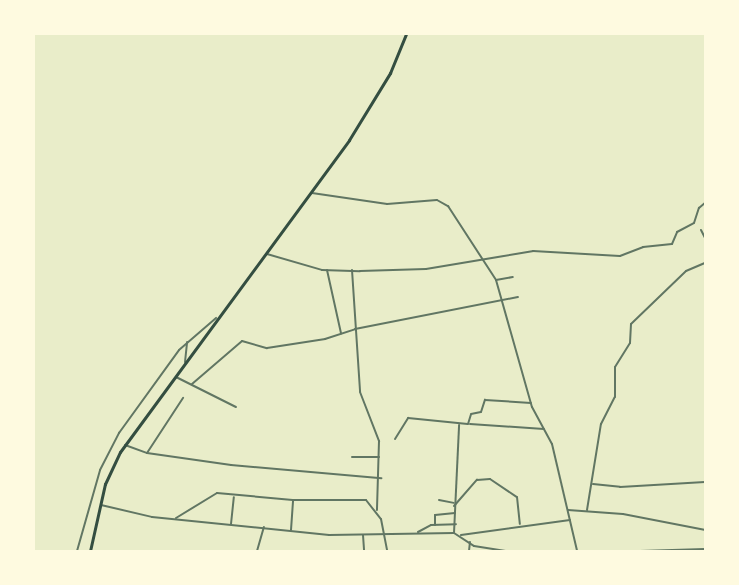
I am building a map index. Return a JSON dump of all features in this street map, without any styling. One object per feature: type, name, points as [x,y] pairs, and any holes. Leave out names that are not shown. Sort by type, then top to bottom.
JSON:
[{"type":"main road","points":[[90,551],[99,505],[125,445],[176,377],[216,318],[267,254],[372,105],[406,34]]},
{"type":"street","points":[[310,193],[387,204],[440,200],[484,257],[496,280],[531,403],[545,429],[568,510],[577,551]]},
{"type":"street","points":[[267,254],[327,270],[426,269],[484,257],[565,251],[620,256],[643,247],[671,245],[678,232],[694,223],[705,203]]},
{"type":"street","points":[[701,230],[705,238]]},
{"type":"street","points":[[587,510],[601,424],[615,397],[616,365],[630,344],[631,324],[683,273],[705,263]]},
{"type":"street","points":[[327,270],[341,333]]},
{"type":"street","points":[[352,270],[360,392],[379,441],[380,478],[377,511],[387,551]]},
{"type":"street","points":[[496,280],[513,277]]},
{"type":"street","points":[[192,384],[239,342],[267,348],[518,297]]},
{"type":"street","points":[[77,551],[109,450],[187,342],[216,318]]},
{"type":"street","points":[[185,364],[187,342]]},
{"type":"street","points":[[176,377],[236,407]]},
{"type":"street","points":[[147,453],[183,398]]},
{"type":"street","points":[[470,424],[471,414],[481,412],[485,400],[531,403]]},
{"type":"street","points":[[394,439],[408,418],[459,425],[470,424],[545,429]]},
{"type":"street","points":[[454,533],[456,524],[454,505],[459,425]]},
{"type":"street","points":[[125,445],[147,453],[309,475],[380,478]]},
{"type":"street","points":[[352,457],[380,457]]},
{"type":"street","points":[[454,505],[477,480],[490,479],[517,497],[520,525]]},
{"type":"street","points":[[592,484],[620,487],[705,482]]},
{"type":"street","points":[[176,518],[215,493],[293,500],[366,500],[377,511]]},
{"type":"street","points":[[231,524],[234,496]]},
{"type":"street","points":[[291,530],[293,500]]},
{"type":"street","points":[[439,500],[454,505]]},
{"type":"street","points":[[99,505],[176,518],[264,528],[363,535],[418,532],[454,533],[470,542],[506,551]]},
{"type":"street","points":[[568,510],[587,510],[705,530]]},
{"type":"street","points":[[435,525],[435,515],[455,513]]},
{"type":"street","points":[[460,535],[520,525],[570,520]]},
{"type":"street","points":[[418,532],[435,525],[456,524]]},
{"type":"street","points":[[256,551],[264,528]]},
{"type":"street","points":[[363,535],[364,551]]},
{"type":"street","points":[[469,551],[470,542]]},
{"type":"street","points":[[640,551],[705,549]]}]
